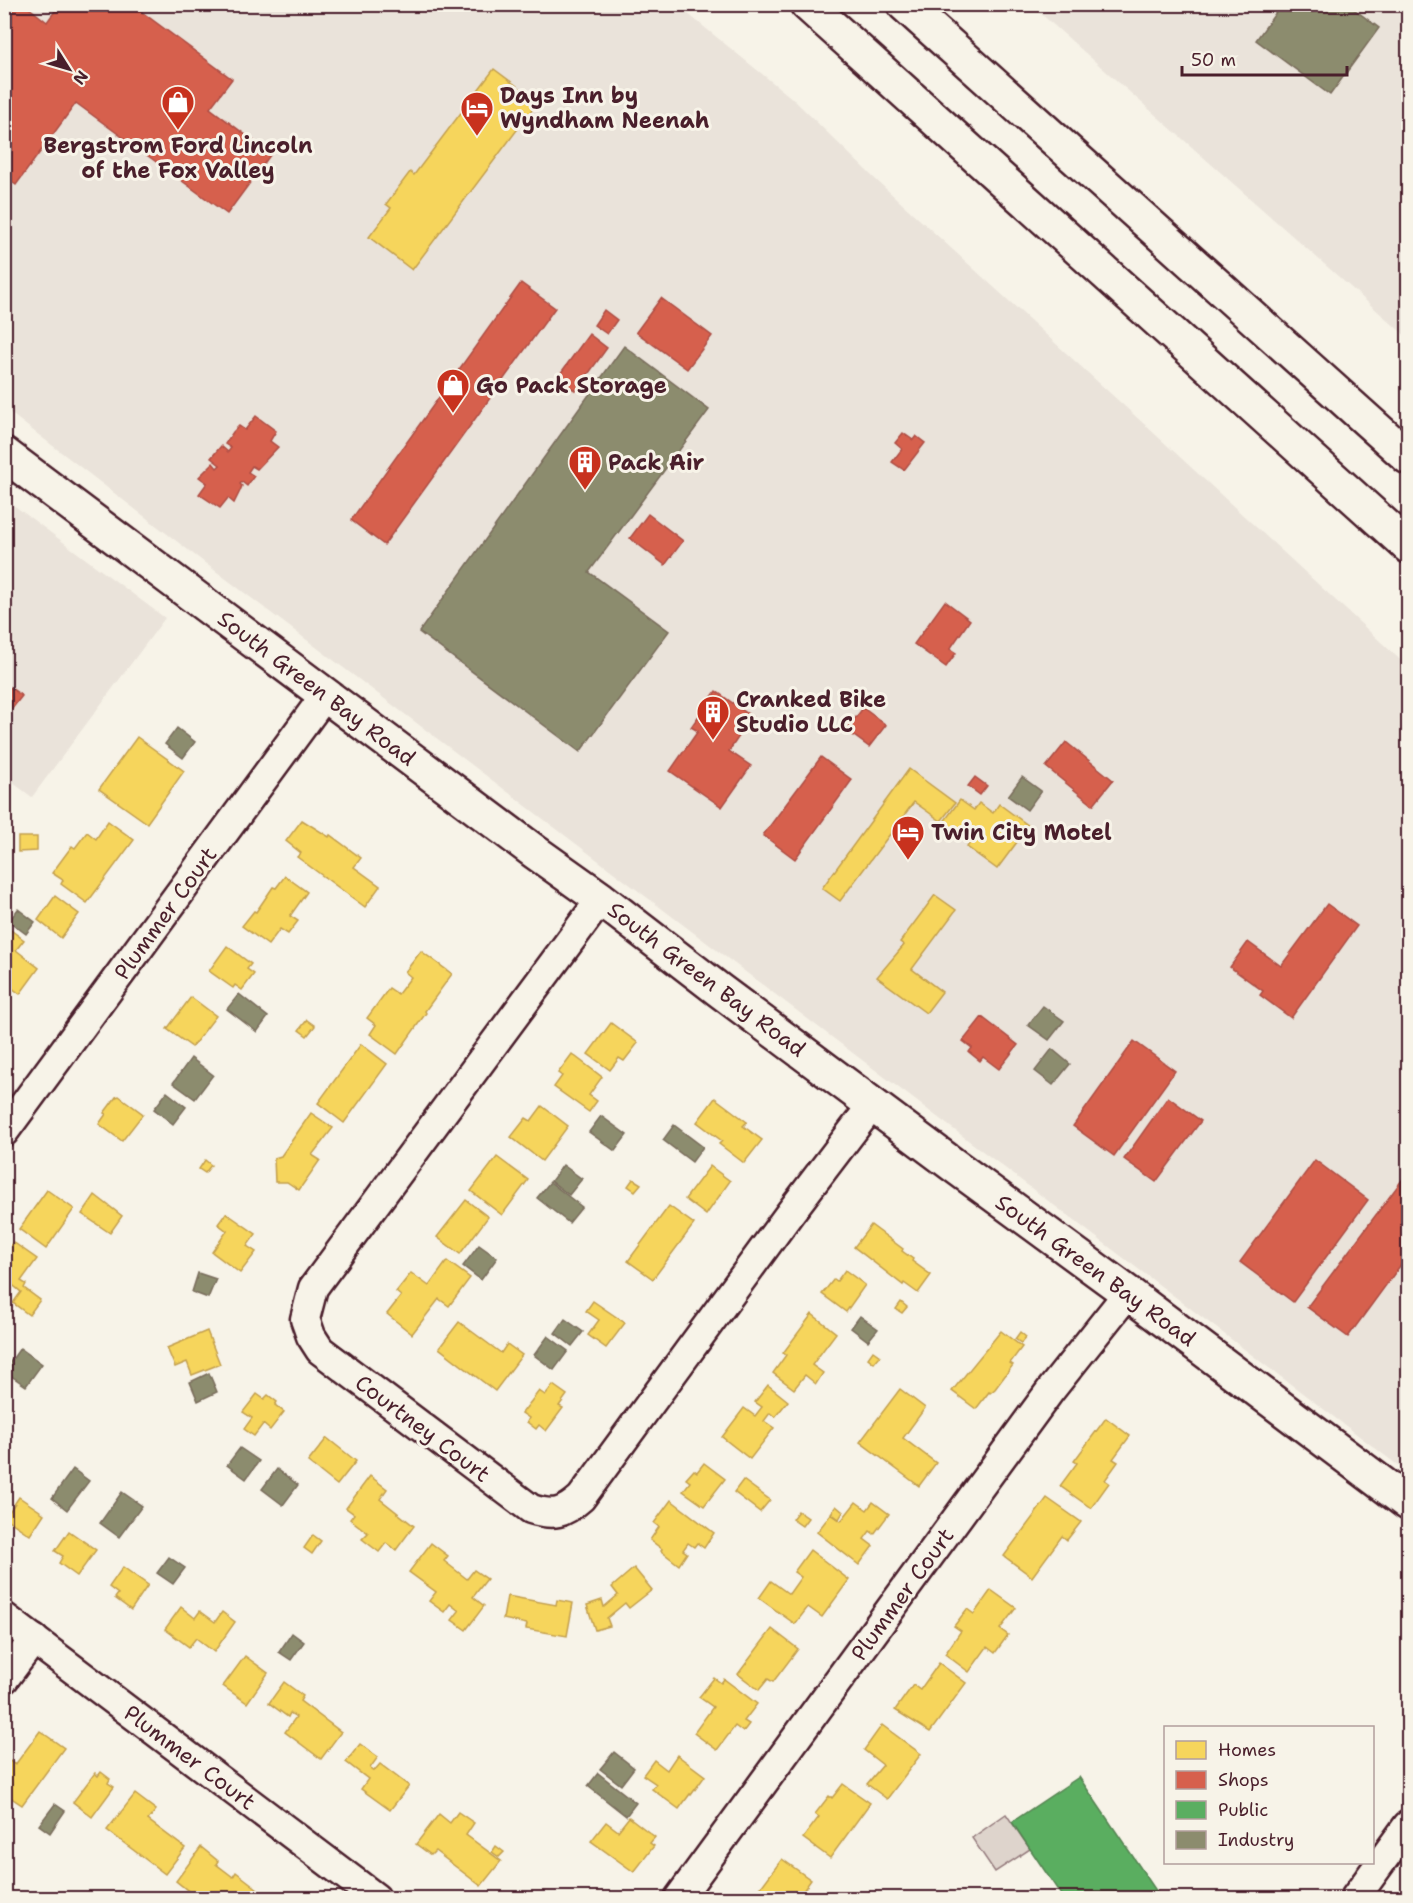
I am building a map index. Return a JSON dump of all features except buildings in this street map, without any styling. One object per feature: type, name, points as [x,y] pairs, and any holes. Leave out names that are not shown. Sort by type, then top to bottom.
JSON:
[{"type":"main road","points":[[807,4],[1408,546]]},
{"type":"main road","points":[[904,4],[1408,457]]},
{"type":"main road","name":"South Green Bay Road","points":[[4,454],[1408,1503]]},
{"type":"street","name":"Plummer Court","points":[[4,1132],[326,694]]},
{"type":"street","name":"Courtney Court","points":[[601,898],[313,1288],[305,1319],[311,1336],[320,1350],[396,1408],[531,1509],[546,1513],[558,1513],[570,1509],[581,1498],[873,1104]]},
{"type":"street","name":"Plummer Court","points":[[679,1899],[1043,1401],[1128,1293]]},
{"type":"street","name":"Plummer Court","points":[[4,1617],[376,1899]]},
{"type":"street","points":[[4,1679],[34,1639]]},
{"type":"street","points":[[1355,1899],[1408,1826]]},
{"type":"shaded area","points":[[4,5],[677,5],[793,99],[874,178],[1408,667],[1408,1473],[205,563],[5,409]]},
{"type":"shaded area","points":[[1031,5],[1408,5],[1408,338]]},
{"type":"shaded area","points":[[4,498],[165,618],[32,797],[5,777]]},
{"type":"shaded area","points":[[1006,1814],[1030,1849],[995,1872],[972,1838]]},
{"type":"place","name":"Bergstrom Ford Lincoln of the Fox Valley","points":[[178,131]]},
{"type":"place","name":"Days Inn by Wyndham Neenah","points":[[477,137]]},
{"type":"place","name":"Go Pack Storage","points":[[453,414]]},
{"type":"place","name":"Pack Air","points":[[585,491]]},
{"type":"place","name":"Cranked Bike Studio LLC","points":[[713,741]]},
{"type":"place","name":"Twin City Motel","points":[[908,861]]}]
